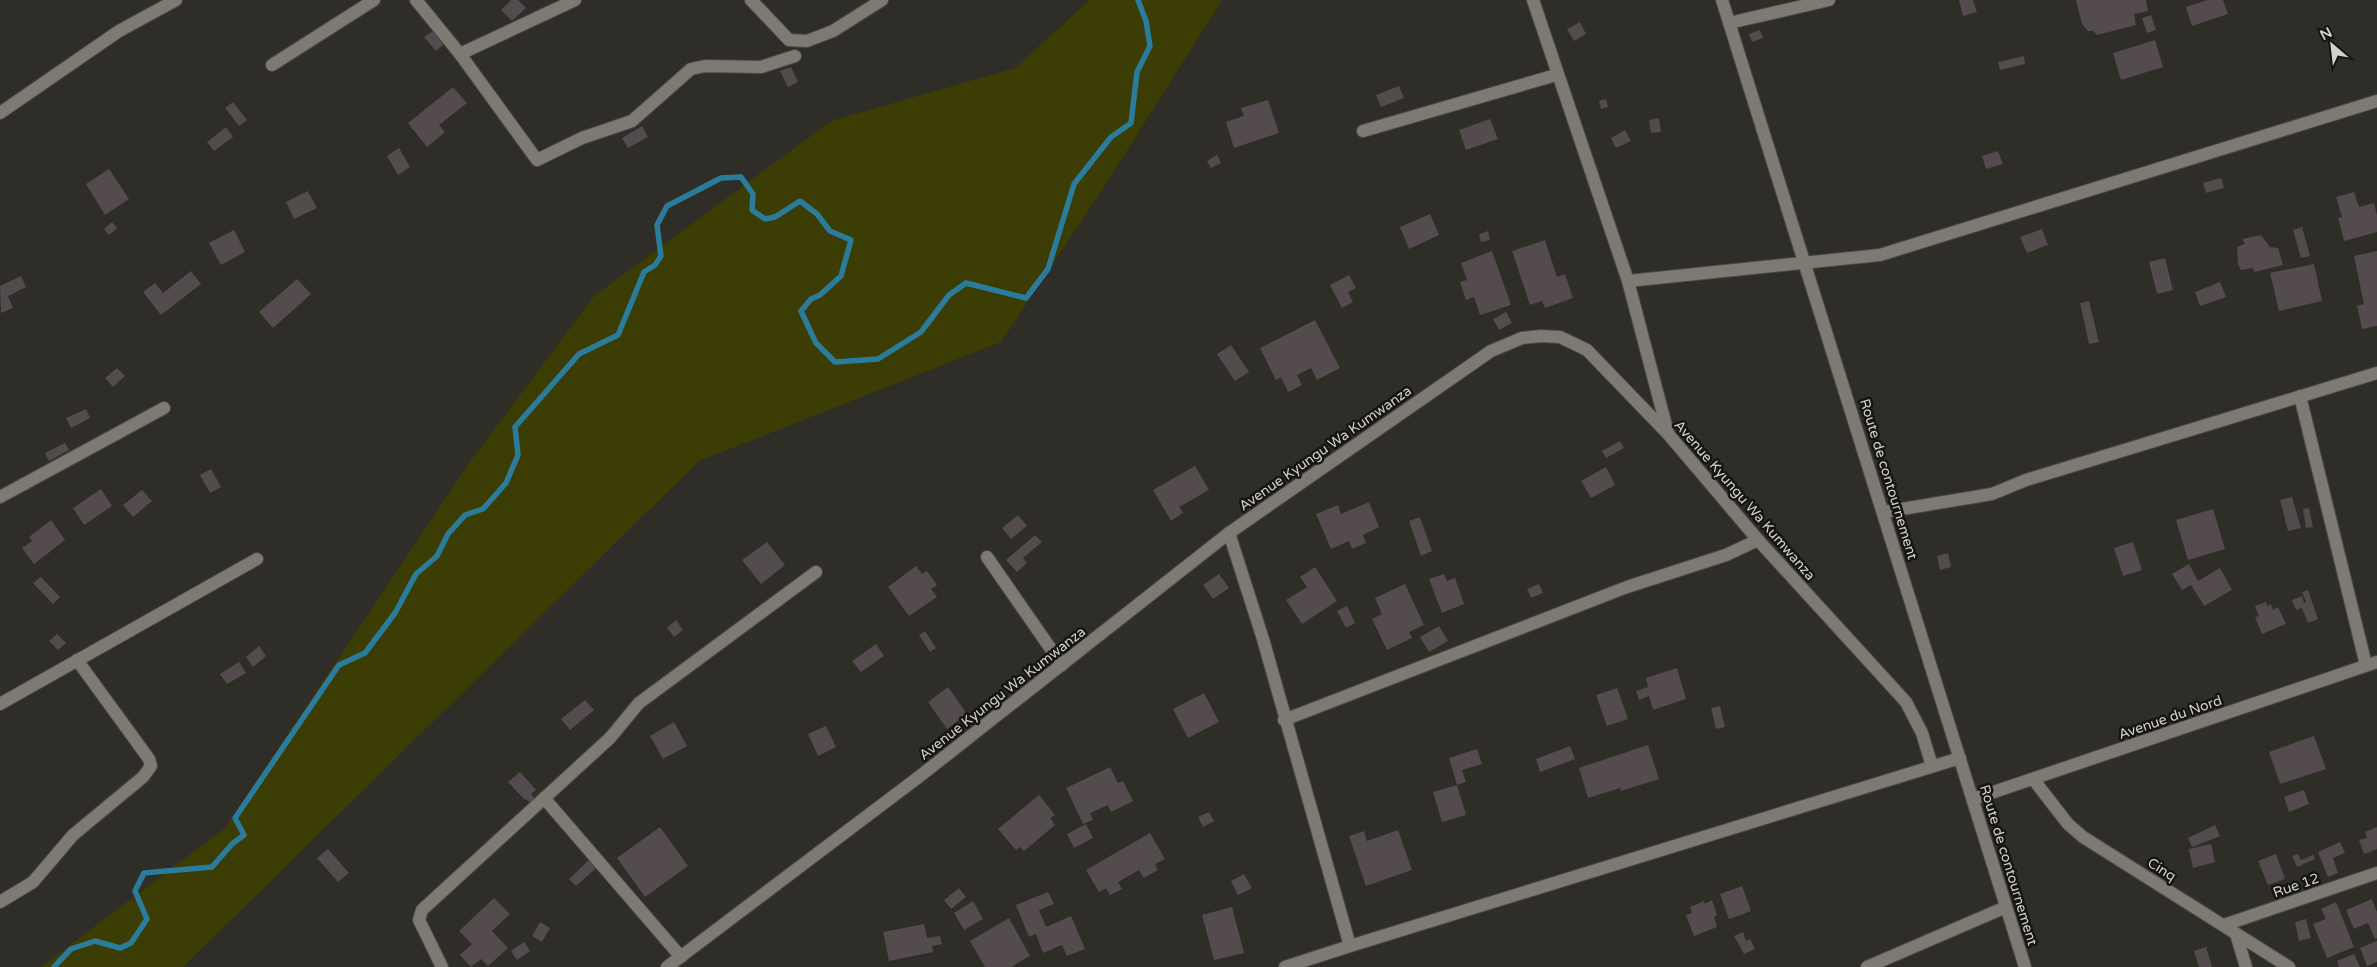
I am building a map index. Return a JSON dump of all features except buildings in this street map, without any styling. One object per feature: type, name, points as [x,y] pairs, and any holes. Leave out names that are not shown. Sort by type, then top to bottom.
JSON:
[{"type":"street","points":[[0,113],[119,31],[176,0]]},
{"type":"street","points":[[272,65],[374,0]]},
{"type":"street","points":[[416,0],[460,54],[537,160],[582,138],[632,121],[691,69],[705,66],[761,67],[795,56]]},
{"type":"street","points":[[460,54],[575,0]]},
{"type":"street","points":[[752,0],[789,40],[807,41],[833,31],[882,0]]},
{"type":"street","points":[[1533,0],[1556,75],[1628,281],[1669,435]]},
{"type":"street","name":"Route de contournement","points":[[1722,0],[2025,967]]},
{"type":"street","points":[[1729,23],[1829,0]]},
{"type":"street","points":[[1363,131],[1556,75]]},
{"type":"street","points":[[1628,281],[1880,255],[2377,101]]},
{"type":"street","name":"Avenue Kyungu Wa Kumwanza","points":[[667,967],[920,776],[1229,533],[1491,351],[1522,338],[1560,338],[1587,350],[1669,435],[1758,540],[1906,702],[1922,733],[1932,766]]},
{"type":"street","points":[[1884,512],[1992,494],[2026,480],[2377,373]]},
{"type":"street","points":[[2300,396],[2372,663]]},
{"type":"street","points":[[0,497],[164,408]]},
{"type":"street","points":[[1229,533],[1263,639],[1284,720],[1350,946]]},
{"type":"street","points":[[1284,720],[1627,587],[1726,555],[1758,540]]},
{"type":"street","points":[[987,557],[1062,665]]},
{"type":"street","points":[[0,704],[257,559]]},
{"type":"street","points":[[442,967],[419,920],[422,910],[610,738],[639,703],[816,572]]},
{"type":"street","points":[[0,902],[33,882],[73,835],[143,777],[151,766],[149,759],[77,660]]},
{"type":"street","name":"Avenue du Nord","points":[[1973,799],[2372,663]]},
{"type":"street","points":[[1284,967],[1960,758]]},
{"type":"street","name":"Cinq","points":[[2033,779],[2068,824],[2083,837],[2289,967]]},
{"type":"street","points":[[544,798],[681,956]]},
{"type":"street","name":"Rue 12","points":[[2224,925],[2377,873]]},
{"type":"street","points":[[1867,967],[1886,963],[2006,907]]},
{"type":"street","points":[[2236,934],[2246,967]]},
{"type":"shaded area","points":[[1090,0],[1222,0],[1104,187],[1001,342],[699,461],[183,967],[41,967],[225,828],[469,463],[594,296],[831,121],[1015,68]]},
{"type":"waterway","points":[[54,967],[71,949],[95,941],[120,948],[131,943],[147,919],[135,891],[144,873],[212,867],[232,844],[244,835],[235,818],[339,665],[365,653],[395,613],[416,574],[437,556],[448,534],[465,515],[483,509],[506,483],[518,455],[515,427],[579,354],[618,335],[644,272],[655,265],[661,256],[657,225],[667,206],[721,178],[741,177],[753,194],[752,210],[765,219],[775,217],[800,201],[817,214],[830,231],[851,240],[841,276],[820,295],[811,299],[801,311],[816,343],[835,362],[878,359],[921,332],[949,295],[966,283],[1026,298],[1048,269],[1074,184],[1111,137],[1131,123],[1137,72],[1150,46],[1146,21],[1138,0]]}]
